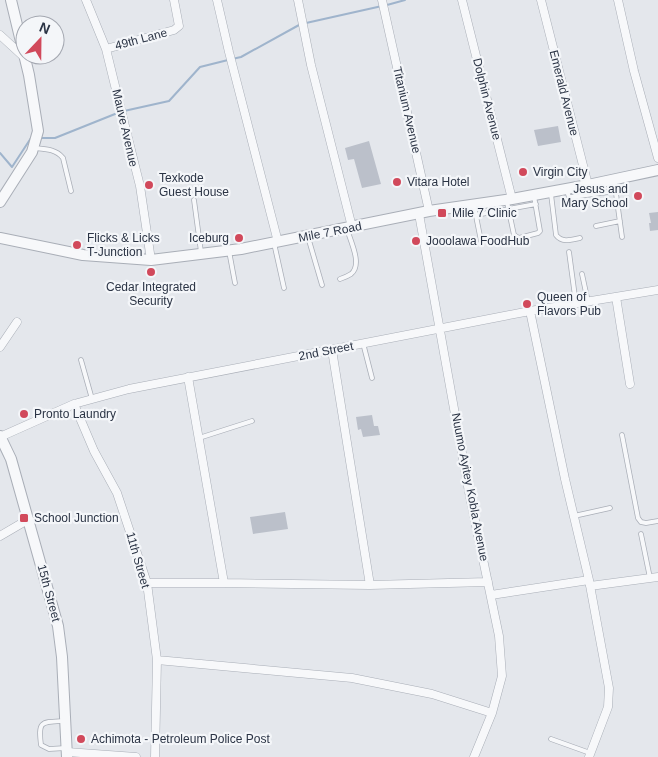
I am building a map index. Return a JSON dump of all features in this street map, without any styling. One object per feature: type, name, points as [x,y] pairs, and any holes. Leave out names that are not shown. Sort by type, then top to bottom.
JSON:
[{"type":"street","points":[[11,0],[15,18]]},
{"type":"street","name":"Mauve Avenue","points":[[86,0],[106,49],[120,102],[140,186],[151,260]]},
{"type":"street","name":"49th Lane","points":[[106,49],[174,30],[179,26],[174,0]]},
{"type":"street","points":[[217,0],[276,242]]},
{"type":"street","points":[[298,0],[311,65],[349,228]]},
{"type":"street","name":"Titanium Avenue","points":[[382,0],[424,212]]},
{"type":"street","name":"Dolphin Avenue","points":[[462,0],[509,202]]},
{"type":"street","name":"Emerald Avenue","points":[[541,0],[588,185]]},
{"type":"street","points":[[618,0],[634,71],[658,158]]},
{"type":"street","points":[[0,35],[15,49]]},
{"type":"street","points":[[0,202],[35,147],[38,131],[26,65]]},
{"type":"street","name":"Mile 7 Road","points":[[0,238],[76,254],[151,260],[276,242],[424,212],[475,210],[509,202],[535,199],[551,192],[658,170]]},
{"type":"street","name":"Nuumo Ayitey Kobla Avenue","points":[[424,212],[440,328],[469,492],[499,636],[502,676],[492,713],[474,757]]},
{"type":"street","name":"2nd Street","points":[[0,437],[74,404],[129,390],[440,328],[658,290]]},
{"type":"street","points":[[616,297],[630,384]]},
{"type":"street","points":[[530,311],[590,583],[610,696],[608,707],[590,755]]},
{"type":"street","points":[[0,347],[16,322]]},
{"type":"street","points":[[332,350],[370,584]]},
{"type":"street","points":[[188,377],[224,582]]},
{"type":"street","name":"11th Street","points":[[74,404],[94,451],[117,493],[146,583],[157,660],[155,757]]},
{"type":"street","name":"15th Street","points":[[0,437],[11,459],[58,626],[62,657],[67,753]]},
{"type":"street","points":[[0,536],[29,520]]},
{"type":"street","points":[[491,595],[654,577]]},
{"type":"street","points":[[146,583],[370,584],[488,582]]},
{"type":"street","points":[[157,660],[352,678],[432,694],[492,713]]},
{"type":"street","points":[[67,753],[136,757]]},
{"type":"lane","points":[[35,147],[60,154],[63,158],[71,191]]},
{"type":"lane","points":[[614,180],[622,237]]},
{"type":"lane","points":[[566,189],[572,198],[616,191]]},
{"type":"lane","points":[[551,192],[556,235],[565,240],[580,238]]},
{"type":"lane","points":[[509,202],[514,235],[519,238],[540,231],[535,199]]},
{"type":"lane","points":[[194,200],[202,254]]},
{"type":"lane","points":[[475,210],[481,240]]},
{"type":"lane","points":[[596,226],[620,221]]},
{"type":"lane","points":[[340,279],[350,274],[356,267],[349,228]]},
{"type":"lane","points":[[308,236],[322,285]]},
{"type":"lane","points":[[276,242],[284,288]]},
{"type":"lane","points":[[229,250],[235,283]]},
{"type":"lane","points":[[569,252],[576,304]]},
{"type":"lane","points":[[582,274],[588,302]]},
{"type":"lane","points":[[363,343],[372,378]]},
{"type":"lane","points":[[81,360],[92,399]]},
{"type":"lane","points":[[199,438],[252,421]]},
{"type":"lane","points":[[622,436],[638,518],[640,522],[646,523],[658,521]]},
{"type":"lane","points":[[574,516],[610,508]]},
{"type":"lane","points":[[641,534],[654,577]]},
{"type":"lane","points":[[65,721],[45,722],[42,724],[40,726],[40,745],[67,753]]},
{"type":"lane","points":[[551,739],[590,755]]},
{"type":"building","points":[[558,126],[561,142],[538,146],[534,130]]},
{"type":"building","points":[[369,141],[381,184],[362,188],[354,159],[348,160],[345,148]]},
{"type":"building","points":[[658,212],[658,230],[650,231],[649,213]]},
{"type":"building","points":[[372,415],[374,426],[378,426],[380,435],[363,437],[361,429],[358,430],[356,417]]},
{"type":"building","points":[[285,512],[288,529],[253,534],[250,517]]},
{"type":"waterway","points":[[387,5],[405,0]]},
{"type":"waterway","points":[[306,23],[382,6]]},
{"type":"waterway","points":[[232,59],[241,57],[299,25]]},
{"type":"waterway","points":[[124,111],[169,101],[200,67],[228,60]]},
{"type":"waterway","points":[[39,138],[55,138],[120,112]]},
{"type":"waterway","points":[[0,153],[12,167],[32,138]]},
{"type":"place","name":"Virgin City","points":[[523,172]]},
{"type":"place","name":"Vitara Hotel","points":[[397,182]]},
{"type":"place","name":"Texkode Guest House","points":[[149,185]]},
{"type":"place","name":"Jesus and Mary School","points":[[638,196]]},
{"type":"place","name":"Mile 7 Clinic","points":[[442,213]]},
{"type":"place","name":"Iceburg","points":[[239,238]]},
{"type":"place","name":"Jooolawa FoodHub","points":[[416,241]]},
{"type":"place","name":"Flicks & Licks T-Junction","points":[[77,245]]},
{"type":"place","name":"Cedar Integrated Security","points":[[151,272]]},
{"type":"place","name":"Queen of Flavors Pub","points":[[527,304]]},
{"type":"place","name":"Pronto Laundry","points":[[24,414]]},
{"type":"place","name":"School Junction","points":[[24,518]]},
{"type":"place","name":"Achimota - Petroleum Police Post","points":[[81,739]]}]
